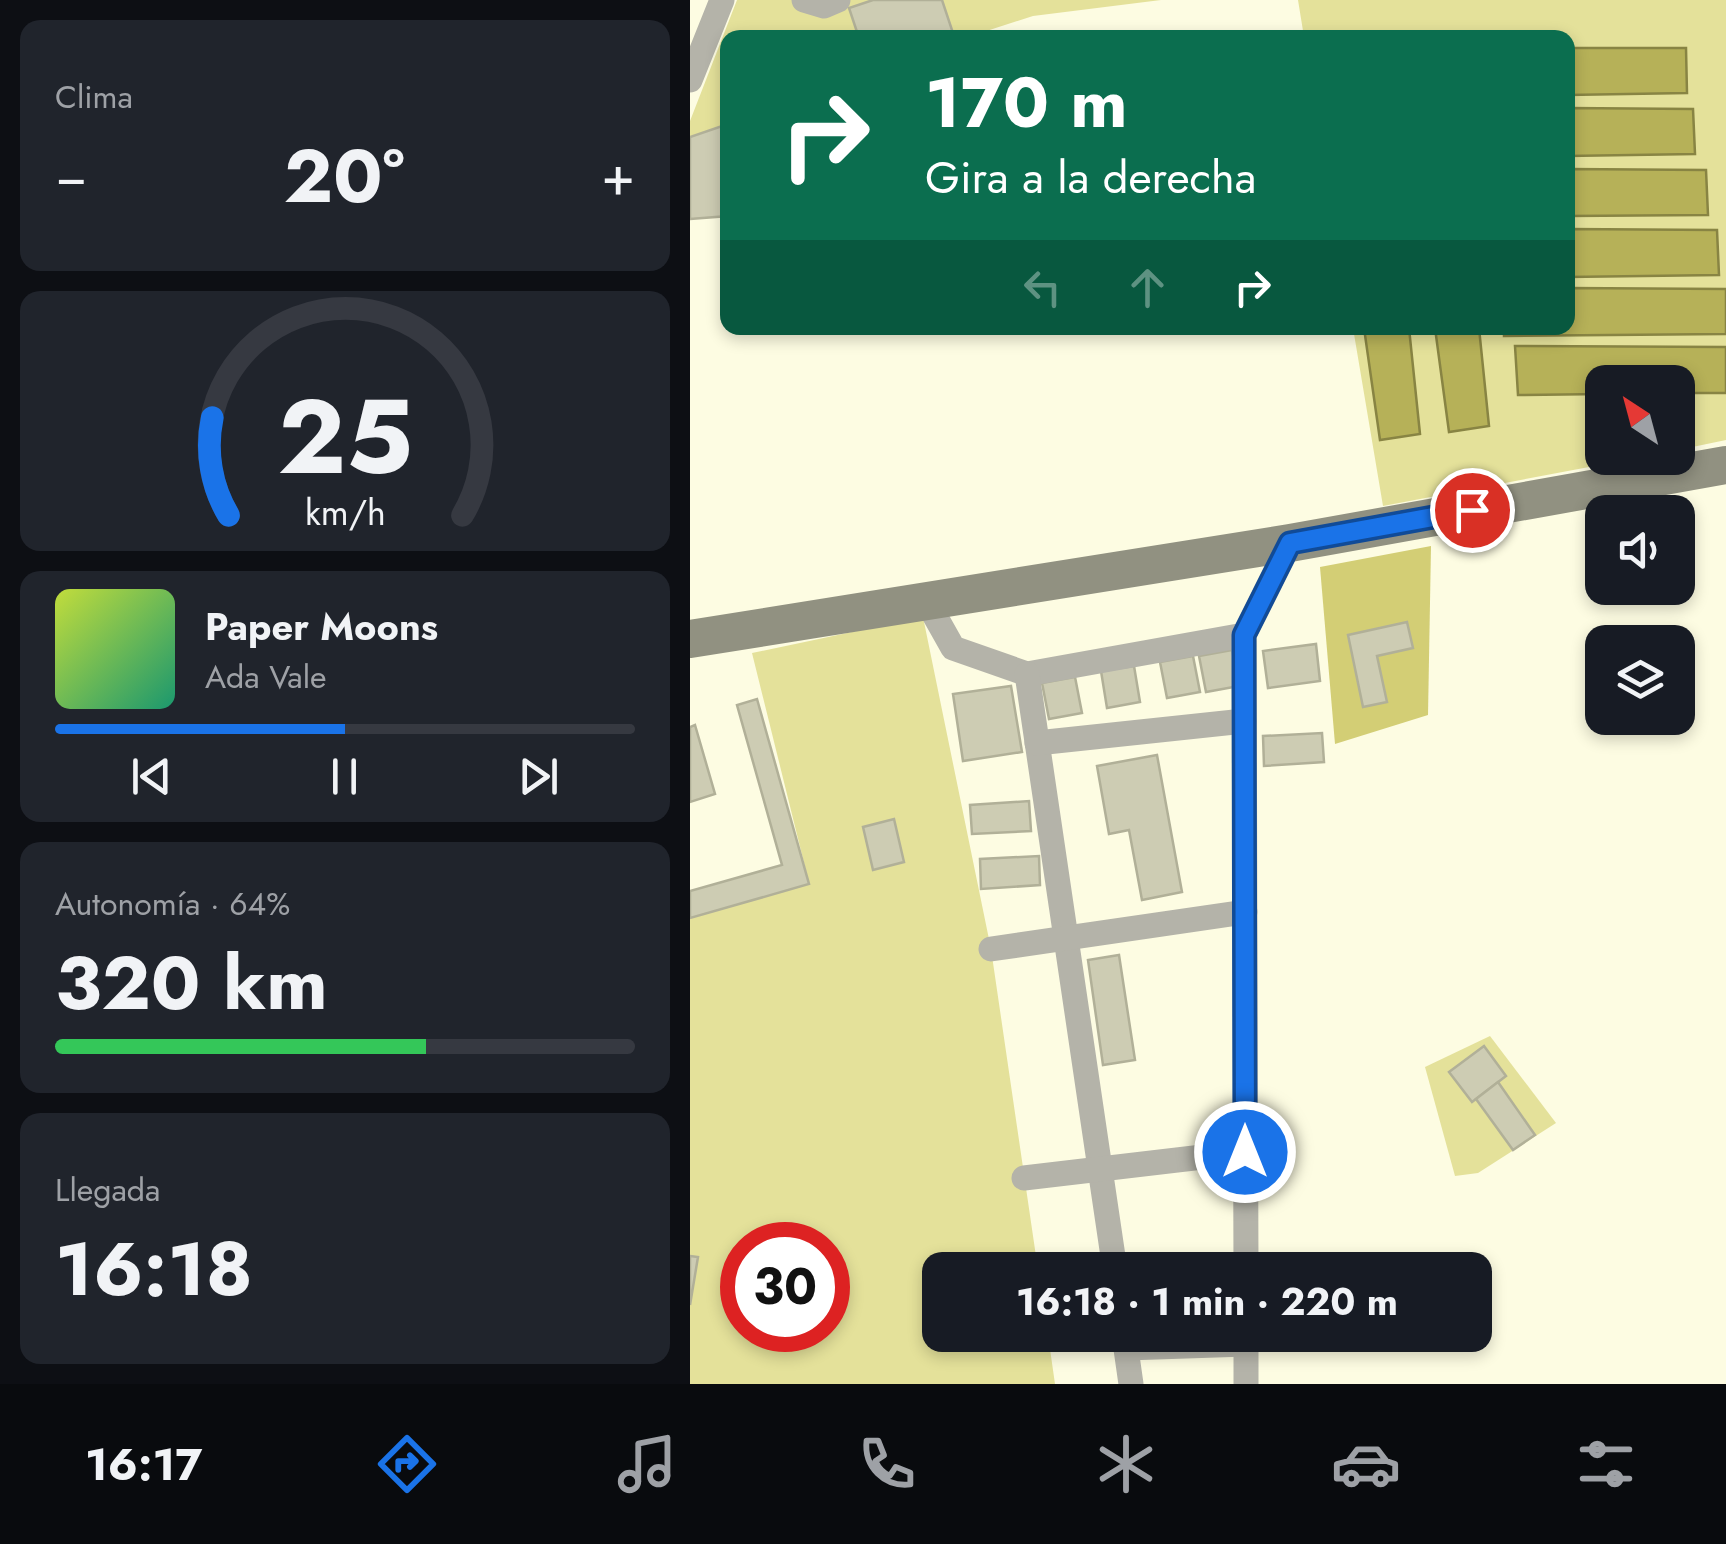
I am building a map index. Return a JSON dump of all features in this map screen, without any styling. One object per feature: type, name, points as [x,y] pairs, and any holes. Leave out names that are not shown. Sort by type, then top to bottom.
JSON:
[{"type":"main road","points":[[690,638],[1290,543],[1726,466]]},
{"type":"street","points":[[690,80],[722,0]]},
{"type":"street","points":[[804,0],[824,6],[838,0]]},
{"type":"street","points":[[1246,1252],[1244,635],[1290,543]]},
{"type":"street","points":[[926,600],[953,648],[1027,674],[1244,635]]},
{"type":"street","points":[[1027,674],[1111,1252]]},
{"type":"street","points":[[1037,743],[1244,721]]},
{"type":"street","points":[[990,949],[1245,912]]},
{"type":"street","points":[[1024,1178],[1099,1166],[1245,1152]]},
{"type":"street","points":[[1127,1352],[1132,1384]]},
{"type":"street","points":[[1246,1352],[1246,1384]]},
{"type":"shaded area","points":[[737,0],[1161,0],[1033,16],[990,30],[725,30]]},
{"type":"shaded area","points":[[1298,0],[1726,0],[1726,440],[1695,446],[1695,365],[1585,365],[1585,468],[1383,506],[1354,335],[1575,335],[1575,30],[1303,30]]},
{"type":"shaded area","points":[[720,44],[720,126],[690,137],[690,121]]},
{"type":"shaded area","points":[[1575,48],[1686,48],[1687,93],[1575,95]]},
{"type":"shaded area","points":[[1575,108],[1693,109],[1695,154],[1575,156]]},
{"type":"shaded area","points":[[1575,169],[1706,170],[1708,215],[1575,216]]},
{"type":"shaded area","points":[[1575,229],[1717,230],[1719,275],[1575,277]]},
{"type":"shaded area","points":[[1575,288],[1726,289],[1726,334],[1504,336],[1575,335]]},
{"type":"shaded area","points":[[1365,335],[1410,335],[1420,434],[1380,440]]},
{"type":"shaded area","points":[[1436,335],[1480,335],[1489,426],[1449,432]]},
{"type":"shaded area","points":[[1515,346],[1726,347],[1726,393],[1695,393],[1695,365],[1585,365],[1585,394],[1518,395]]},
{"type":"shaded area","points":[[1431,546],[1428,715],[1335,744],[1320,567]]},
{"type":"shaded area","points":[[923,617],[991,949],[1035,1252],[922,1252],[922,1352],[1050,1352],[1055,1384],[690,1384],[690,918],[809,883],[752,653]]},
{"type":"shaded area","points":[[1490,1036],[1556,1123],[1478,1173],[1455,1176],[1425,1067]]},
{"type":"building","points":[[873,0],[942,0],[952,30],[856,30],[849,8]]},
{"type":"building","points":[[720,127],[720,217],[690,219],[690,137]]},
{"type":"building","points":[[1407,622],[1413,648],[1377,656],[1387,702],[1363,707],[1348,635]]},
{"type":"building","points":[[1316,644],[1320,681],[1268,688],[1263,651]]},
{"type":"building","points":[[1232,650],[1239,686],[1206,692],[1199,656]]},
{"type":"building","points":[[1193,656],[1200,692],[1167,698],[1160,662]]},
{"type":"building","points":[[1134,666],[1140,702],[1107,708],[1101,671]]},
{"type":"building","points":[[1075,677],[1082,713],[1049,719],[1042,683]]},
{"type":"building","points":[[1011,686],[1022,752],[963,761],[953,694]]},
{"type":"building","points":[[757,699],[809,884],[690,918],[690,891],[782,865],[737,705]]},
{"type":"building","points":[[695,725],[715,794],[690,802],[690,727]]},
{"type":"building","points":[[1322,733],[1324,762],[1264,766],[1263,736]]},
{"type":"building","points":[[1157,755],[1182,892],[1142,900],[1129,830],[1109,834],[1097,766]]},
{"type":"building","points":[[1029,801],[1031,831],[972,834],[970,805]]},
{"type":"building","points":[[894,819],[904,862],[873,870],[863,827]]},
{"type":"building","points":[[1039,856],[1040,885],[981,889],[980,859]]},
{"type":"building","points":[[1119,955],[1135,1060],[1103,1065],[1088,960]]},
{"type":"building","points":[[1484,1046],[1506,1076],[1472,1102],[1449,1072]]},
{"type":"building","points":[[1498,1082],[1535,1135],[1513,1150],[1476,1099]]},
{"type":"building","points":[[690,1256],[698,1257],[690,1305]]},
{"type":"route","points":[[1245,1152],[1244,635],[1290,543],[1472,510]]}]
